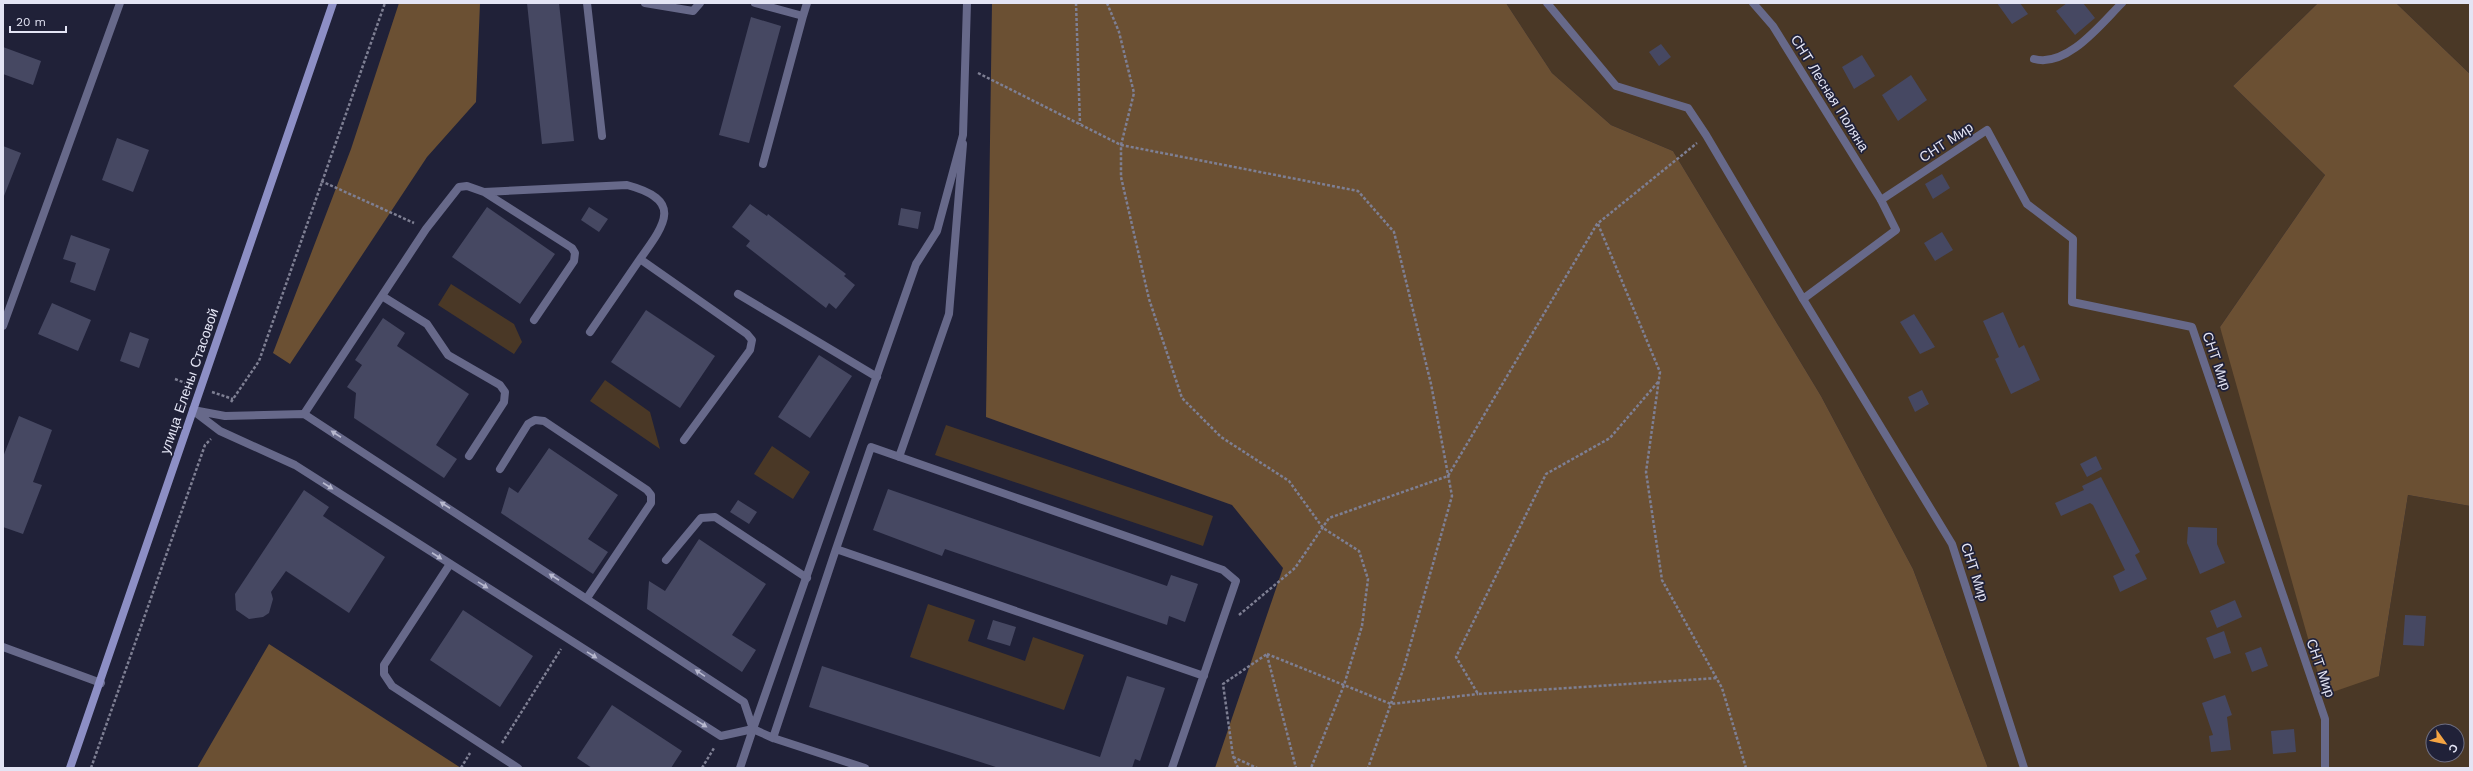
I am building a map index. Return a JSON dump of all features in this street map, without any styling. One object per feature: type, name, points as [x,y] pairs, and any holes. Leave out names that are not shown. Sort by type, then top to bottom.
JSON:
[{"type":"main road","name":"улица Елены Стасовой","points":[[70,768],[101,683],[192,410],[333,3]]},
{"type":"street","points":[[3,326],[120,3]]},
{"type":"street","points":[[587,3],[602,136]]},
{"type":"street","points":[[645,3],[693,11],[700,3]]},
{"type":"street","points":[[755,3],[803,16]]},
{"type":"street","points":[[763,164],[807,3]]},
{"type":"street","points":[[898,457],[949,314],[967,67],[967,3]]},
{"type":"street","name":"СНТ Мир","points":[[1547,3],[1616,86],[1688,108],[1706,135],[1802,299],[1952,544],[2024,768]]},
{"type":"street","name":"СНТ Лесная Поляна","points":[[1752,3],[1773,26],[1881,200],[1896,230],[1802,299]]},
{"type":"street","points":[[2034,59],[2043,61],[2078,48],[2122,3]]},
{"type":"street","name":"СНТ Мир","points":[[1881,200],[1987,130],[2028,204],[2073,239],[2072,302],[2192,327],[2325,719],[2325,768]]},
{"type":"street","points":[[740,768],[916,264],[938,231],[963,136]]},
{"type":"street","points":[[484,192],[627,185],[644,190],[656,197],[663,206],[664,220],[660,231],[590,332]]},
{"type":"street","points":[[304,414],[426,229],[459,187],[467,186],[484,192],[572,248],[575,253],[574,261],[534,320]]},
{"type":"street","points":[[640,259],[747,334],[752,340],[750,350],[684,440]]},
{"type":"street","points":[[738,294],[877,377]]},
{"type":"street","points":[[382,296],[427,324],[448,355],[500,385],[505,392],[504,402],[469,456]]},
{"type":"street","points":[[192,410],[226,416],[304,414],[744,702],[753,729]]},
{"type":"street","points":[[192,410],[220,431],[295,465],[721,736],[753,729],[774,738],[865,768]]},
{"type":"street","points":[[500,469],[528,424],[535,420],[544,421],[647,490],[652,495],[651,503],[586,598]]},
{"type":"street","points":[[774,738],[871,447],[1223,570],[1236,581],[1172,768]]},
{"type":"street","points":[[666,560],[701,518],[715,517],[807,578]]},
{"type":"street","points":[[836,549],[1204,676]]},
{"type":"street","points":[[450,564],[384,665],[384,674],[392,686],[518,768]]},
{"type":"street","points":[[3,647],[101,683]]},
{"type":"path","points":[[226,416],[233,399],[259,361],[321,181],[385,3]]},
{"type":"path","points":[[1076,3],[1080,125]]},
{"type":"path","points":[[1107,3],[1119,32],[1134,93],[1121,145],[1121,177],[1149,299],[1182,398],[1221,436],[1288,482],[1323,528],[1360,551],[1368,579],[1362,626],[1344,685],[1311,768]]},
{"type":"path","points":[[967,67],[1121,145],[1358,191],[1394,232],[1431,384],[1452,496],[1404,667],[1368,768]]},
{"type":"path","points":[[1220,630],[1296,568],[1329,518],[1448,476],[1597,224],[1706,135]]},
{"type":"path","points":[[321,181],[426,229]]},
{"type":"path","points":[[1597,224],[1660,372],[1646,472],[1662,580],[1722,688],[1746,768]]},
{"type":"path","points":[[1478,694],[1456,657],[1546,474],[1610,438],[1658,382]]},
{"type":"path","points":[[91,768],[205,445],[220,431]]},
{"type":"path","points":[[496,753],[567,639]]},
{"type":"path","points":[[1267,654],[1391,704],[1478,694],[1716,678]]},
{"type":"path","points":[[1238,768],[1233,756],[1223,684],[1267,654]]},
{"type":"path","points":[[1267,654],[1296,768]]},
{"type":"path","points":[[702,768],[721,736]]},
{"type":"path","points":[[1233,756],[1257,768]]},
{"type":"shaded area","points":[[399,3],[480,3],[476,102],[427,157],[290,364],[273,353],[351,149]]},
{"type":"shaded area","points":[[992,3],[1506,3],[1552,73],[1611,125],[1673,151],[1821,396],[1913,569],[1988,768],[1215,768],[1283,568],[1232,505],[986,417]]},
{"type":"shaded area","points":[[1506,3],[2318,3],[2233,86],[2325,175],[2220,327],[2379,676],[2408,495],[2470,506],[2470,768],[1988,768],[1913,569],[1821,396],[1673,151],[1611,125],[1552,73]]},
{"type":"shaded area","points":[[2318,3],[2396,3],[2470,74],[2470,506],[2408,495],[2379,676],[2324,695],[2220,327],[2325,175],[2233,86]]},
{"type":"shaded area","points":[[2396,3],[2470,3],[2470,74]]},
{"type":"shaded area","points":[[451,284],[514,324],[522,342],[514,354],[438,305]]},
{"type":"shaded area","points":[[605,380],[650,412],[660,449],[590,401]]},
{"type":"shaded area","points":[[946,425],[1213,516],[1203,546],[935,455]]},
{"type":"shaded area","points":[[772,446],[810,472],[793,499],[754,474]]},
{"type":"shaded area","points":[[928,604],[975,620],[968,641],[1025,661],[1033,637],[1084,655],[1064,710],[910,657]]},
{"type":"shaded area","points":[[269,644],[461,768],[197,768]]},
{"type":"building","points":[[527,3],[559,3],[574,141],[542,144]]},
{"type":"building","points":[[1997,3],[2020,3],[2028,14],[2012,24]]},
{"type":"building","points":[[2067,3],[2083,3],[2095,18],[2075,35],[2056,11]]},
{"type":"building","points":[[751,17],[781,26],[749,143],[719,135]]},
{"type":"building","points":[[1661,44],[1671,57],[1659,66],[1649,52]]},
{"type":"building","points":[[3,47],[41,61],[33,85],[3,74]]},
{"type":"building","points":[[1862,55],[1875,76],[1854,89],[1842,67]]},
{"type":"building","points":[[1911,75],[1927,100],[1898,121],[1882,95]]},
{"type":"building","points":[[117,138],[149,150],[133,192],[102,180]]},
{"type":"building","points":[[3,146],[21,153],[4,196],[3,196]]},
{"type":"building","points":[[1942,174],[1950,188],[1933,199],[1925,184]]},
{"type":"building","points":[[750,204],[767,216],[768,214],[846,274],[844,276],[855,285],[836,309],[829,303],[826,308],[746,246],[750,241],[732,227]]},
{"type":"building","points":[[487,207],[555,254],[520,304],[452,257]]},
{"type":"building","points":[[589,207],[608,219],[599,232],[581,220]]},
{"type":"building","points":[[901,208],[921,212],[918,229],[898,225]]},
{"type":"building","points":[[1942,232],[1953,250],[1935,261],[1924,243]]},
{"type":"building","points":[[71,235],[110,249],[95,291],[70,282],[76,263],[63,259]]},
{"type":"building","points":[[52,303],[91,320],[78,351],[38,334]]},
{"type":"building","points":[[646,310],[715,356],[680,408],[611,362]]},
{"type":"building","points":[[2003,312],[2019,348],[2024,345],[2040,380],[2011,394],[1995,359],[1999,357],[1983,321]]},
{"type":"building","points":[[1914,314],[1935,347],[1920,354],[1900,322]]},
{"type":"building","points":[[383,318],[405,333],[397,346],[469,394],[436,445],[457,459],[444,478],[354,418],[356,393],[347,387],[362,365],[355,360]]},
{"type":"building","points":[[130,332],[149,339],[139,368],[120,361]]},
{"type":"building","points":[[819,355],[852,376],[810,438],[778,417]]},
{"type":"building","points":[[1922,390],[1929,404],[1915,412],[1908,397]]},
{"type":"building","points":[[19,416],[52,430],[33,482],[42,485],[23,534],[3,527],[3,457]]},
{"type":"building","points":[[549,448],[618,495],[588,539],[608,552],[593,574],[501,513],[509,487],[518,493]]},
{"type":"building","points":[[2096,456],[2102,469],[2087,477],[2080,464]]},
{"type":"building","points":[[2101,477],[2140,552],[2135,555],[2147,579],[2120,592],[2113,576],[2125,570],[2093,505],[2090,503],[2061,516],[2055,503],[2084,490],[2082,486]]},
{"type":"building","points":[[888,489],[1167,586],[1171,575],[1198,584],[1185,622],[1169,616],[1167,625],[945,549],[942,556],[873,530]]},
{"type":"building","points":[[304,490],[329,507],[323,516],[385,557],[349,613],[286,571],[271,592],[273,599],[269,613],[263,617],[249,619],[236,610],[235,594]]},
{"type":"building","points":[[738,500],[757,512],[749,524],[730,512]]},
{"type":"building","points":[[2188,527],[2217,528],[2217,544],[2225,563],[2200,574],[2187,543]]},
{"type":"building","points":[[699,539],[766,584],[732,635],[756,650],[742,672],[647,609],[649,581],[665,591]]},
{"type":"building","points":[[2235,600],[2242,617],[2217,628],[2210,611]]},
{"type":"building","points":[[463,610],[533,656],[500,707],[430,660]]},
{"type":"building","points":[[2405,615],[2426,616],[2424,646],[2403,645]]},
{"type":"building","points":[[993,620],[1016,627],[1010,646],[987,639]]},
{"type":"building","points":[[2224,631],[2231,653],[2214,659],[2206,638]]},
{"type":"building","points":[[2261,647],[2268,666],[2252,672],[2245,653]]},
{"type":"building","points":[[822,666],[1100,757],[1127,676],[1165,688],[1140,761],[1135,759],[1132,768],[999,768],[809,707]]},
{"type":"building","points":[[2225,695],[2232,715],[2227,717],[2231,750],[2211,752],[2209,736],[2213,735],[2202,703]]},
{"type":"building","points":[[612,705],[682,751],[671,768],[592,768],[577,758]]},
{"type":"building","points":[[2294,729],[2296,752],[2273,754],[2271,731]]}]
